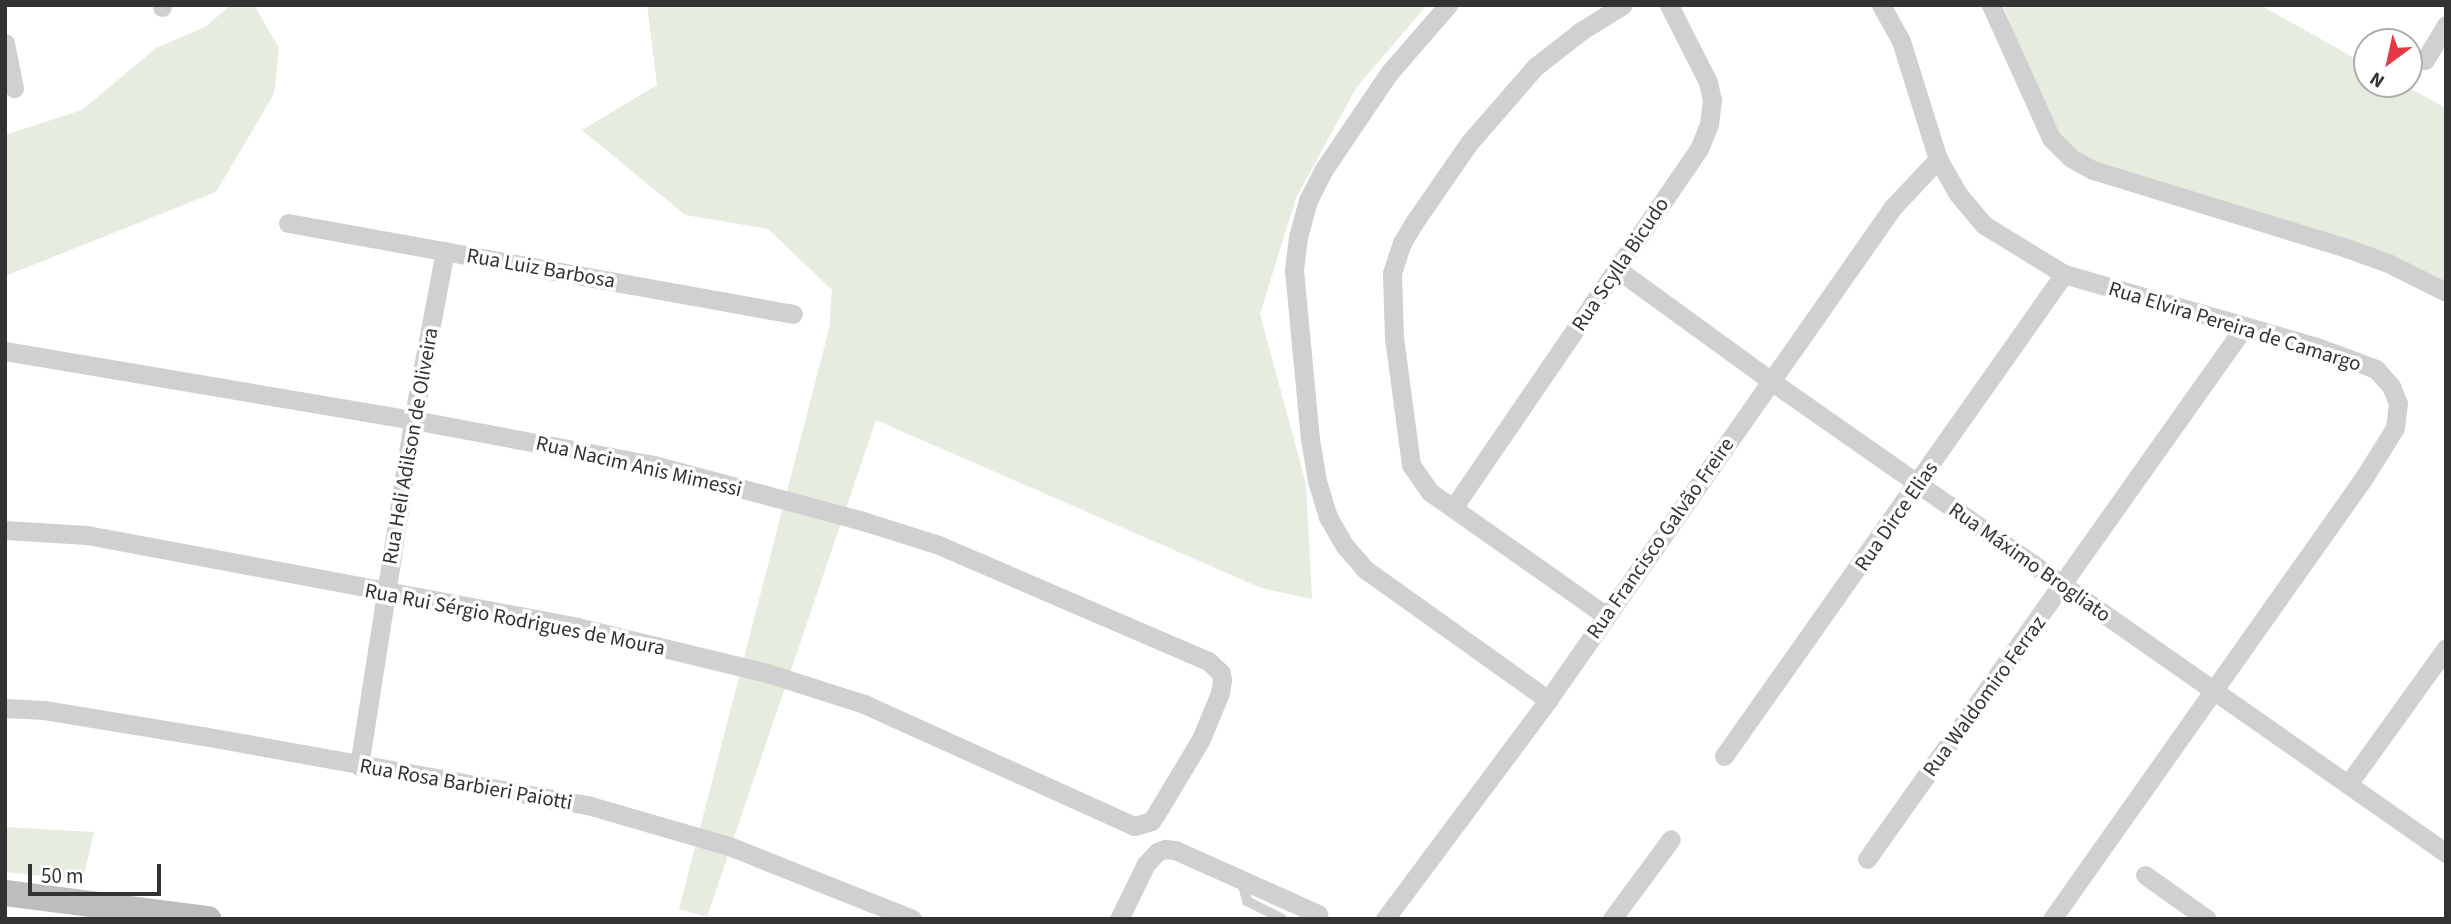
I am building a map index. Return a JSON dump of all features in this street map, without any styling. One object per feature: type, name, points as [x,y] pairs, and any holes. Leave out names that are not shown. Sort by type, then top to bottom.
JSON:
[{"type":"street","points":[[1448,5],[1390,73],[1324,169],[1308,200],[1298,237],[1294,270],[1310,439],[1317,481],[1328,517],[1345,546],[1359,562],[1548,700]]},
{"type":"street","points":[[1605,615],[1430,492],[1411,465],[1404,426],[1392,310],[1392,273],[1402,243],[1469,143],[1535,67],[1581,32],[1623,5]]},
{"type":"street","name":"Rua Scylla Bicudo","points":[[1453,508],[1699,149],[1709,124],[1712,100],[1708,82],[1670,5]]},
{"type":"street","name":"Rua Elvira Pereira de Camargo","points":[[1881,5],[1901,41],[1938,159],[1958,194],[1984,225],[2028,255],[2064,274],[2245,326],[2376,369],[2392,386],[2398,403],[2395,428],[2363,479],[2211,690],[2052,919]]},
{"type":"street","points":[[1992,5],[2051,138],[2070,158],[2093,170],[2368,256],[2446,292]]},
{"type":"street","points":[[2424,60],[2446,25]]},
{"type":"street","points":[[5,43],[14,88]]},
{"type":"street","name":"Rua Francisco Galvão Freire","points":[[1385,919],[1548,700],[1605,615],[1893,208],[1938,159]]},
{"type":"street","name":"Rua Luiz Barbosa","points":[[289,223],[793,314]]},
{"type":"street","name":"Rua Heli Adilson de Oliveira","points":[[359,766],[385,593],[445,251]]},
{"type":"street","name":"Rua Máximo Brogliato","points":[[1617,269],[1771,381],[2446,853]]},
{"type":"street","name":"Rua Dirce Elias","points":[[1724,756],[1919,484],[2064,274]]},
{"type":"street","name":"Rua Waldomiro Ferraz","points":[[1867,859],[2245,326]]},
{"type":"street","name":"Rua Nacim Anis Mimessi","points":[[6,351],[414,420],[654,465],[863,521],[939,545],[1208,661],[1221,673],[1220,693],[1201,739],[1151,821],[1134,826],[1123,820]]},
{"type":"street","name":"Rua Rui Sérgio Rodrigues de Moura","points":[[5,530],[87,535],[577,627],[779,677],[864,704],[1123,820]]},
{"type":"street","points":[[2348,783],[2446,648]]},
{"type":"street","name":"Rua Rosa Barbieri Paiotti","points":[[5,708],[44,710],[203,736],[591,806],[729,846],[912,919]]},
{"type":"street","points":[[1612,919],[1671,839]]},
{"type":"street","points":[[1119,919],[1146,864],[1157,852],[1165,849],[1175,850],[1318,914]]},
{"type":"street","points":[[2145,875],[2207,919]]},
{"type":"street","points":[[5,893],[208,919]]},
{"type":"lane","points":[[1242,882],[1247,901],[1282,919]]},
{"type":"shaded area","points":[[231,5],[254,5],[279,48],[274,94],[216,192],[5,276],[5,135],[82,110],[156,48],[205,27]]},
{"type":"shaded area","points":[[647,5],[1427,5],[1356,88],[1296,198],[1260,314],[1306,484],[1312,599],[1261,588],[876,420],[707,917],[679,909],[829,329],[832,290],[768,229],[685,215],[582,130],[657,85]]},
{"type":"shaded area","points":[[2003,5],[2260,5],[2353,57],[2353,98],[2423,98],[2423,95],[2446,108],[2446,289],[2076,155],[2048,122]]},
{"type":"shaded area","points":[[5,827],[94,832],[83,880],[5,872]]}]
